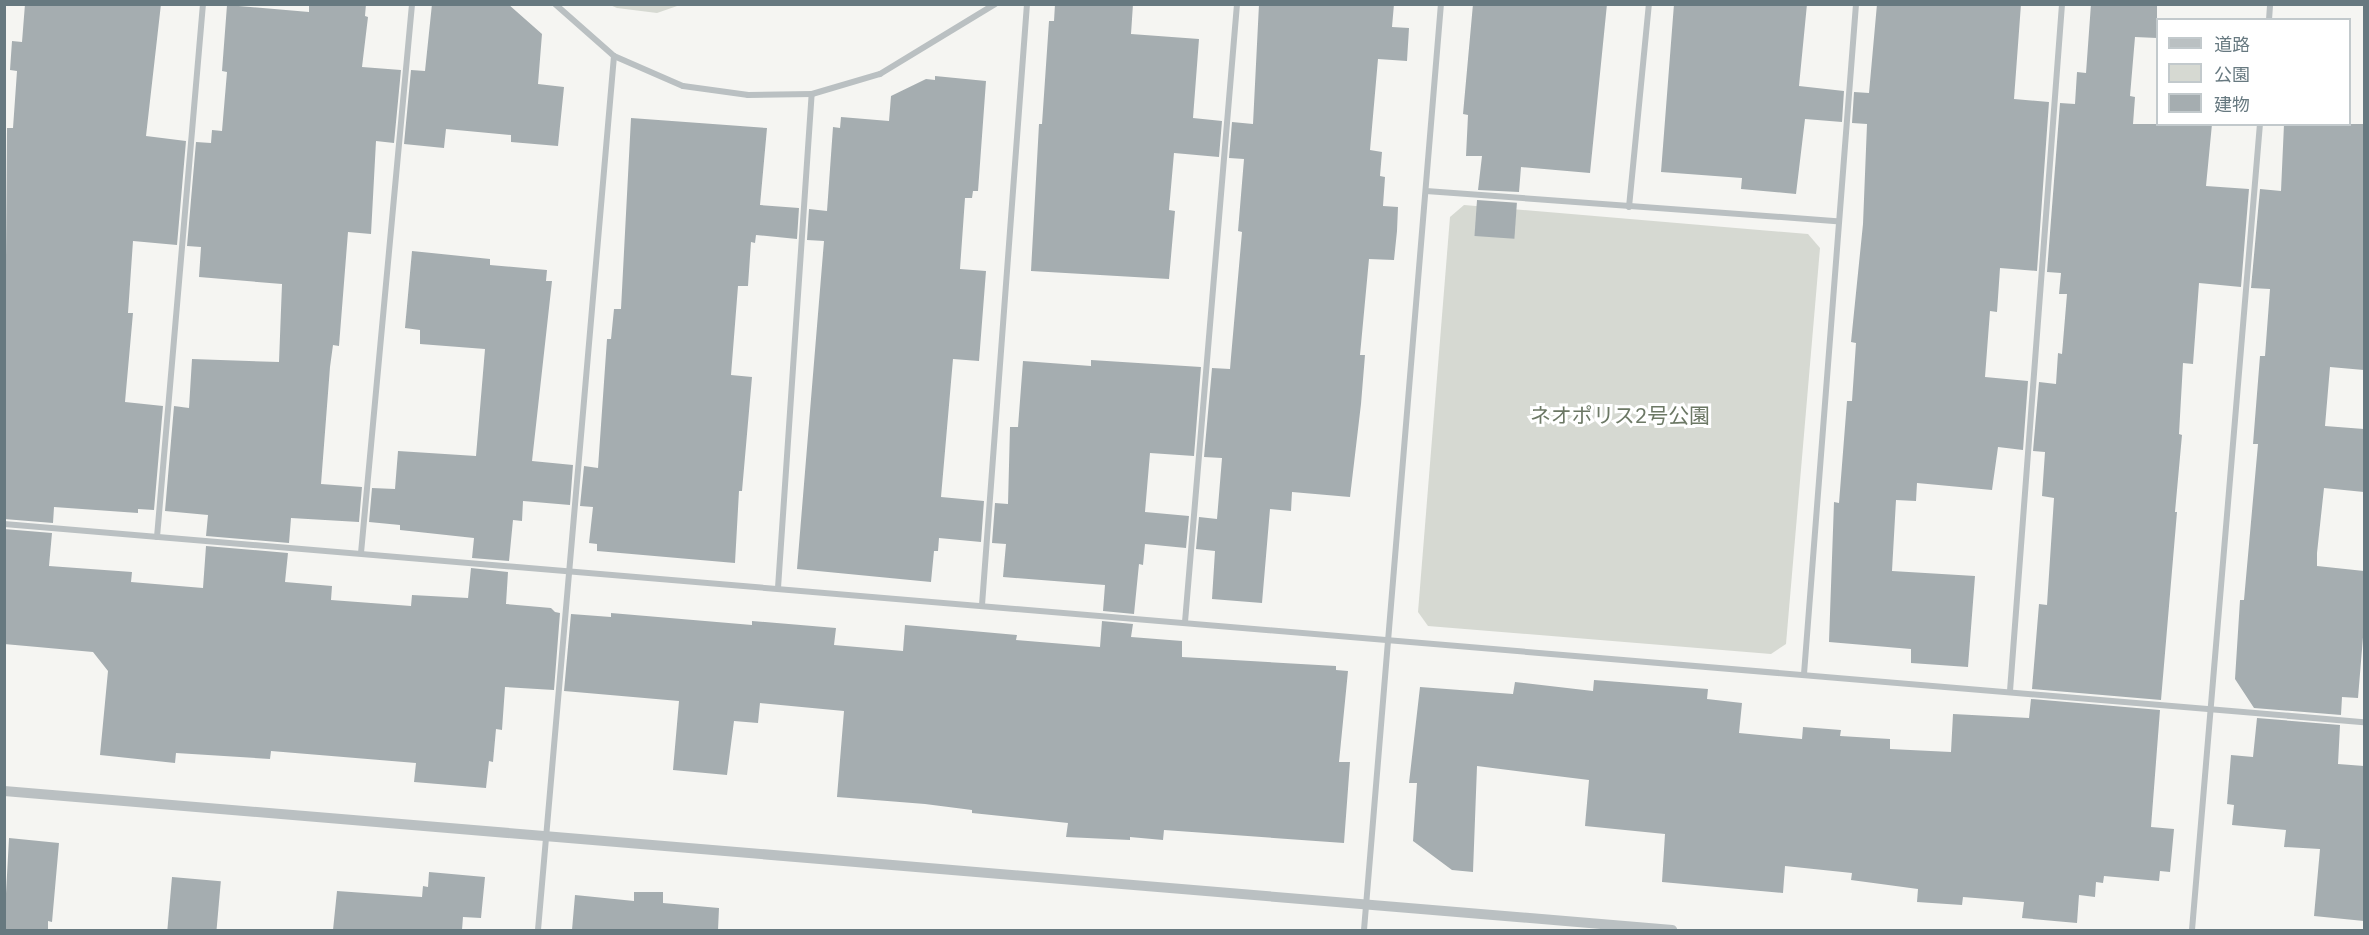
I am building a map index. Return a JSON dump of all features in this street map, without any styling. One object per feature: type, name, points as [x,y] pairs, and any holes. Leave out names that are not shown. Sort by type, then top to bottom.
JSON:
[{"type":"street","points":[[157,537],[203,4]]},
{"type":"street","points":[[361,553],[412,4]]},
{"type":"street","points":[[555,4],[614,56],[683,86],[748,95],[812,94],[880,74],[995,4]]},
{"type":"street","points":[[982,605],[1027,4]]},
{"type":"street","points":[[1185,622],[1237,4]]},
{"type":"street","points":[[1364,930],[1441,4]]},
{"type":"street","points":[[1629,207],[1649,4]]},
{"type":"street","points":[[1804,674],[1837,221],[1856,4]]},
{"type":"street","points":[[2010,691],[2062,4]]},
{"type":"street","points":[[538,930],[614,56]]},
{"type":"street","points":[[778,588],[812,94]]},
{"type":"street","points":[[2193,930],[2260,126]]},
{"type":"street","points":[[1426,191],[1837,221]]},
{"type":"street","points":[[4,524],[1389,638],[2364,722]]},
{"type":"street","points":[[4,791],[1672,930]]},
{"type":"green space","points":[[610,5],[680,5],[657,13]]},
{"type":"green space","name":"ネオポリス2号公園","points":[[1464,205],[1808,234],[1820,248],[1786,644],[1771,654],[1428,626],[1418,612],[1450,217]]},
{"type":"building","points":[[25,4],[161,4],[146,136],[186,141],[177,245],[133,241],[128,313],[133,313],[125,402],[163,406],[154,510],[138,509],[138,513],[54,507],[53,523],[4,519],[7,128],[13,128],[17,71],[10,70],[12,41],[22,42]]},
{"type":"building","points":[[309,4],[366,4],[365,16],[368,17],[362,67],[401,70],[394,143],[376,141],[371,234],[348,232],[339,346],[333,345],[330,367],[321,484],[362,487],[359,522],[291,518],[289,543],[206,536],[208,515],[165,511],[174,406],[189,408],[192,359],[279,362],[282,284],[199,277],[201,247],[187,246],[196,142],[211,143],[212,130],[222,131],[227,72],[222,71],[227,5],[309,12]]},
{"type":"building","points":[[432,4],[508,4],[542,34],[538,84],[564,87],[558,146],[511,142],[511,135],[446,129],[444,148],[404,144],[411,70],[425,71]]},
{"type":"building","points":[[1055,4],[1133,4],[1131,34],[1199,39],[1193,118],[1222,121],[1219,157],[1174,153],[1169,210],[1175,211],[1169,279],[1031,271],[1039,124],[1042,124],[1049,21],[1054,21]]},
{"type":"building","points":[[1259,4],[1394,4],[1392,27],[1409,28],[1407,61],[1378,59],[1370,150],[1382,152],[1380,176],[1385,177],[1383,206],[1398,207],[1397,231],[1394,260],[1369,259],[1360,355],[1365,355],[1350,497],[1292,492],[1291,511],[1270,509],[1262,603],[1212,599],[1215,551],[1196,549],[1199,517],[1217,519],[1222,458],[1204,457],[1212,368],[1230,369],[1242,232],[1238,231],[1244,159],[1229,158],[1232,122],[1253,124]]},
{"type":"building","points":[[1473,4],[1607,4],[1590,173],[1521,167],[1519,192],[1478,190],[1482,156],[1466,156],[1468,115],[1463,114]]},
{"type":"building","points":[[1674,4],[1807,4],[1799,86],[1844,91],[1842,122],[1805,119],[1796,194],[1741,189],[1742,178],[1661,172]]},
{"type":"building","points":[[1877,4],[2021,4],[2014,99],[2049,102],[2037,271],[2000,268],[1997,312],[1990,311],[1985,377],[2028,381],[2023,450],[1998,447],[1992,490],[1917,483],[1916,501],[1896,500],[1892,571],[1975,576],[1968,667],[1911,663],[1911,649],[1829,642],[1834,502],[1839,503],[1847,401],[1852,401],[1856,343],[1851,342],[1863,224],[1867,124],[1852,123],[1854,92],[1869,93]]},
{"type":"building","points":[[2091,4],[2157,4],[2156,38],[2135,37],[2130,96],[2135,97],[2133,124],[2212,126],[2206,186],[2249,189],[2241,287],[2199,283],[2193,364],[2183,363],[2179,434],[2182,435],[2175,512],[2177,512],[2161,700],[2032,689],[2039,604],[2047,605],[2054,498],[2042,496],[2045,452],[2033,451],[2039,382],[2056,384],[2058,353],[2062,354],[2067,294],[2059,294],[2061,273],[2047,272],[2060,103],[2075,104],[2077,72],[2086,73]]},
{"type":"building","points":[[935,76],[986,81],[978,191],[973,191],[972,198],[965,198],[960,269],[986,271],[979,361],[953,359],[941,497],[984,501],[981,542],[939,538],[938,551],[934,551],[931,582],[797,569],[824,241],[807,240],[809,209],[827,211],[833,127],[840,128],[841,117],[889,121],[891,96],[926,79],[935,80]]},
{"type":"building","points":[[631,118],[767,128],[760,205],[799,208],[797,239],[756,235],[755,243],[751,242],[748,286],[738,286],[731,375],[752,377],[742,491],[739,491],[735,563],[597,551],[597,544],[589,543],[593,507],[580,506],[584,466],[598,468],[607,339],[611,339],[614,309],[621,309]]},
{"type":"building","points":[[2364,124],[2364,370],[2330,367],[2325,426],[2364,429],[2364,492],[2324,488],[2317,553],[2317,566],[2364,571],[2364,625],[2358,698],[2342,697],[2341,715],[2254,708],[2235,679],[2240,600],[2244,600],[2258,444],[2253,444],[2260,356],[2265,356],[2270,289],[2251,288],[2260,189],[2281,191],[2284,126]]},
{"type":"building","points":[[1477,200],[1517,203],[1514,239],[1474,236]]},
{"type":"building","points":[[412,251],[490,259],[490,265],[547,270],[546,281],[552,281],[532,461],[573,465],[570,505],[523,501],[522,521],[513,520],[509,561],[472,558],[474,538],[400,530],[400,525],[369,522],[372,488],[395,489],[398,451],[476,456],[485,349],[420,344],[420,330],[405,328]]},
{"type":"building","points":[[1091,360],[1201,367],[1194,456],[1150,453],[1145,512],[1189,516],[1186,548],[1145,544],[1143,565],[1139,564],[1134,614],[1103,611],[1105,585],[1003,577],[1006,544],[992,543],[995,503],[1008,504],[1010,427],[1018,427],[1023,361],[1091,366]]},
{"type":"building","points":[[4,529],[52,533],[49,566],[132,572],[131,582],[203,588],[206,546],[288,553],[285,582],[332,586],[331,600],[411,606],[412,595],[468,598],[471,568],[508,572],[506,604],[551,608],[560,613],[554,690],[505,687],[502,730],[496,729],[493,762],[489,761],[486,788],[414,782],[416,763],[271,751],[270,759],[176,753],[175,763],[100,755],[108,671],[93,652],[4,644]]},
{"type":"building","points":[[611,613],[752,625],[752,621],[836,628],[834,645],[903,651],[905,625],[1017,635],[1016,640],[1100,647],[1102,621],[1133,624],[1131,637],[1182,641],[1182,657],[1336,666],[1336,670],[1348,671],[1339,762],[1350,762],[1344,843],[1164,830],[1163,840],[1130,837],[1130,840],[1066,837],[1068,823],[972,813],[972,810],[925,804],[837,797],[844,711],[760,703],[758,723],[734,721],[727,775],[673,770],[679,701],[564,691],[571,614],[611,617]]},
{"type":"building","points":[[1594,680],[1708,689],[1707,699],[1742,703],[1739,733],[1802,739],[1803,727],[1841,730],[1840,736],[1890,739],[1890,749],[1951,752],[1953,714],[2029,718],[2031,699],[2160,710],[2151,827],[2174,829],[2170,872],[2160,871],[2159,881],[2104,876],[2103,883],[2096,882],[2095,897],[2079,895],[2077,923],[2022,918],[2024,902],[1963,897],[1962,905],[1917,902],[1918,889],[1851,880],[1852,873],[1785,866],[1783,893],[1662,882],[1665,834],[1585,826],[1589,780],[1477,766],[1473,872],[1452,870],[1413,841],[1417,783],[1409,783],[1420,687],[1513,694],[1515,682],[1593,691]]},
{"type":"building","points":[[2257,718],[2340,725],[2338,764],[2364,766],[2364,921],[2314,916],[2320,849],[2284,847],[2286,830],[2232,825],[2234,805],[2227,804],[2231,755],[2253,757]]},
{"type":"building","points":[[9,838],[59,843],[52,922],[48,921],[48,930],[4,930]]},
{"type":"building","points":[[429,872],[485,877],[481,918],[463,917],[462,930],[333,930],[337,891],[422,897],[423,886],[428,887]]},
{"type":"building","points":[[172,877],[221,881],[217,930],[167,930]]},
{"type":"building","points":[[634,892],[663,892],[663,903],[719,908],[718,930],[572,930],[575,895],[634,901]]}]
